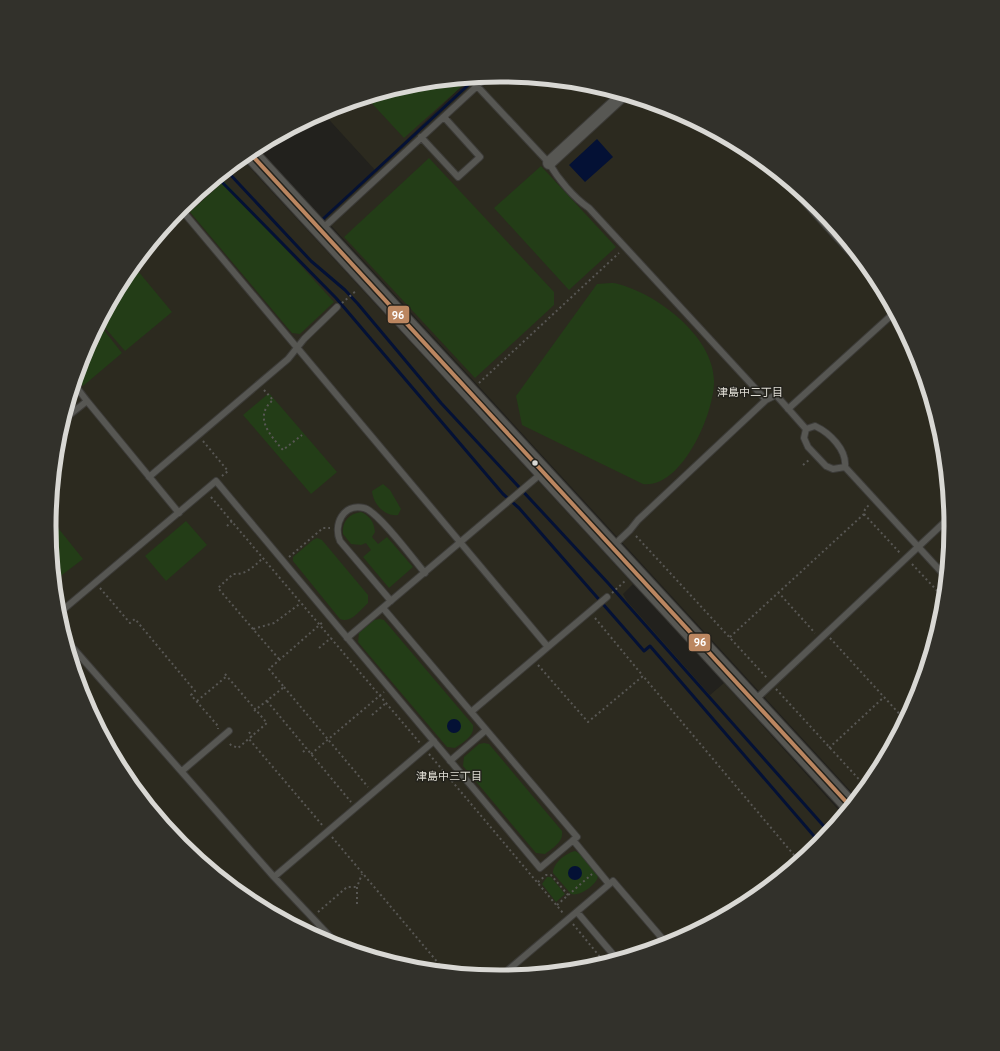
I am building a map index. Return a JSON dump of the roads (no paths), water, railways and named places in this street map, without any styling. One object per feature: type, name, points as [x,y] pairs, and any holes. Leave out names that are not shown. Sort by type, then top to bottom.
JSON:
[{"type":"street","points":[[549,163],[619,98]]},
{"type":"street","points":[[253,156],[847,802]]},
{"type":"lane","points":[[321,231],[481,82]]},
{"type":"lane","points":[[477,86],[549,163],[553,170],[582,203],[590,208],[766,400]]},
{"type":"lane","points":[[421,137],[458,177],[480,156],[444,117]]},
{"type":"lane","points":[[811,209],[845,247]]},
{"type":"lane","points":[[185,213],[298,346],[460,543],[548,647]]},
{"type":"lane","points":[[149,477],[288,359],[304,339],[336,307]]},
{"type":"lane","points":[[788,409],[891,316]]},
{"type":"lane","points":[[78,389],[179,513]]},
{"type":"lane","points":[[612,547],[638,520],[766,400],[776,395],[806,429]]},
{"type":"lane","points":[[70,414],[87,400]]},
{"type":"lane","points":[[806,429],[815,426],[824,430],[842,450],[846,458],[845,467],[941,572]]},
{"type":"lane","points":[[806,429],[804,438],[808,447],[826,466],[834,469],[845,467]]},
{"type":"lane","points":[[347,638],[511,501],[543,472]]},
{"type":"lane","points":[[64,609],[216,481],[540,868],[577,837],[383,608]]},
{"type":"lane","points":[[391,600],[340,542],[337,529],[340,518],[349,510],[360,507],[371,511],[424,573]]},
{"type":"lane","points":[[754,701],[944,523]]},
{"type":"lane","points":[[471,712],[605,599]]},
{"type":"lane","points":[[74,649],[274,876],[329,936]]},
{"type":"lane","points":[[450,761],[486,730]]},
{"type":"lane","points":[[182,771],[229,731]]},
{"type":"lane","points":[[274,876],[434,741]]},
{"type":"lane","points":[[573,840],[610,884]]},
{"type":"lane","points":[[509,970],[613,881],[663,939]]},
{"type":"lane","points":[[577,912],[613,954]]},
{"type":"water","points":[[597,139],[613,157],[585,182],[569,165]]},
{"type":"water","points":[[454,719],[459,721],[461,726],[459,731],[454,733],[449,731],[447,726],[449,721]]},
{"type":"water","points":[[575,866],[580,868],[582,873],[580,878],[575,880],[570,878],[568,873],[570,868]]},
{"type":"waterway","points":[[323,219],[472,82]]},
{"type":"waterway","points":[[229,174],[311,261],[345,290],[358,304],[441,403],[608,583],[825,827]]},
{"type":"waterway","points":[[221,181],[336,298],[503,494],[519,508],[644,651],[650,646],[815,838]]},
{"type":"district","name":"津島中二丁目","points":[[750,392]]},
{"type":"district","name":"津島中三丁目","points":[[449,776]]}]
